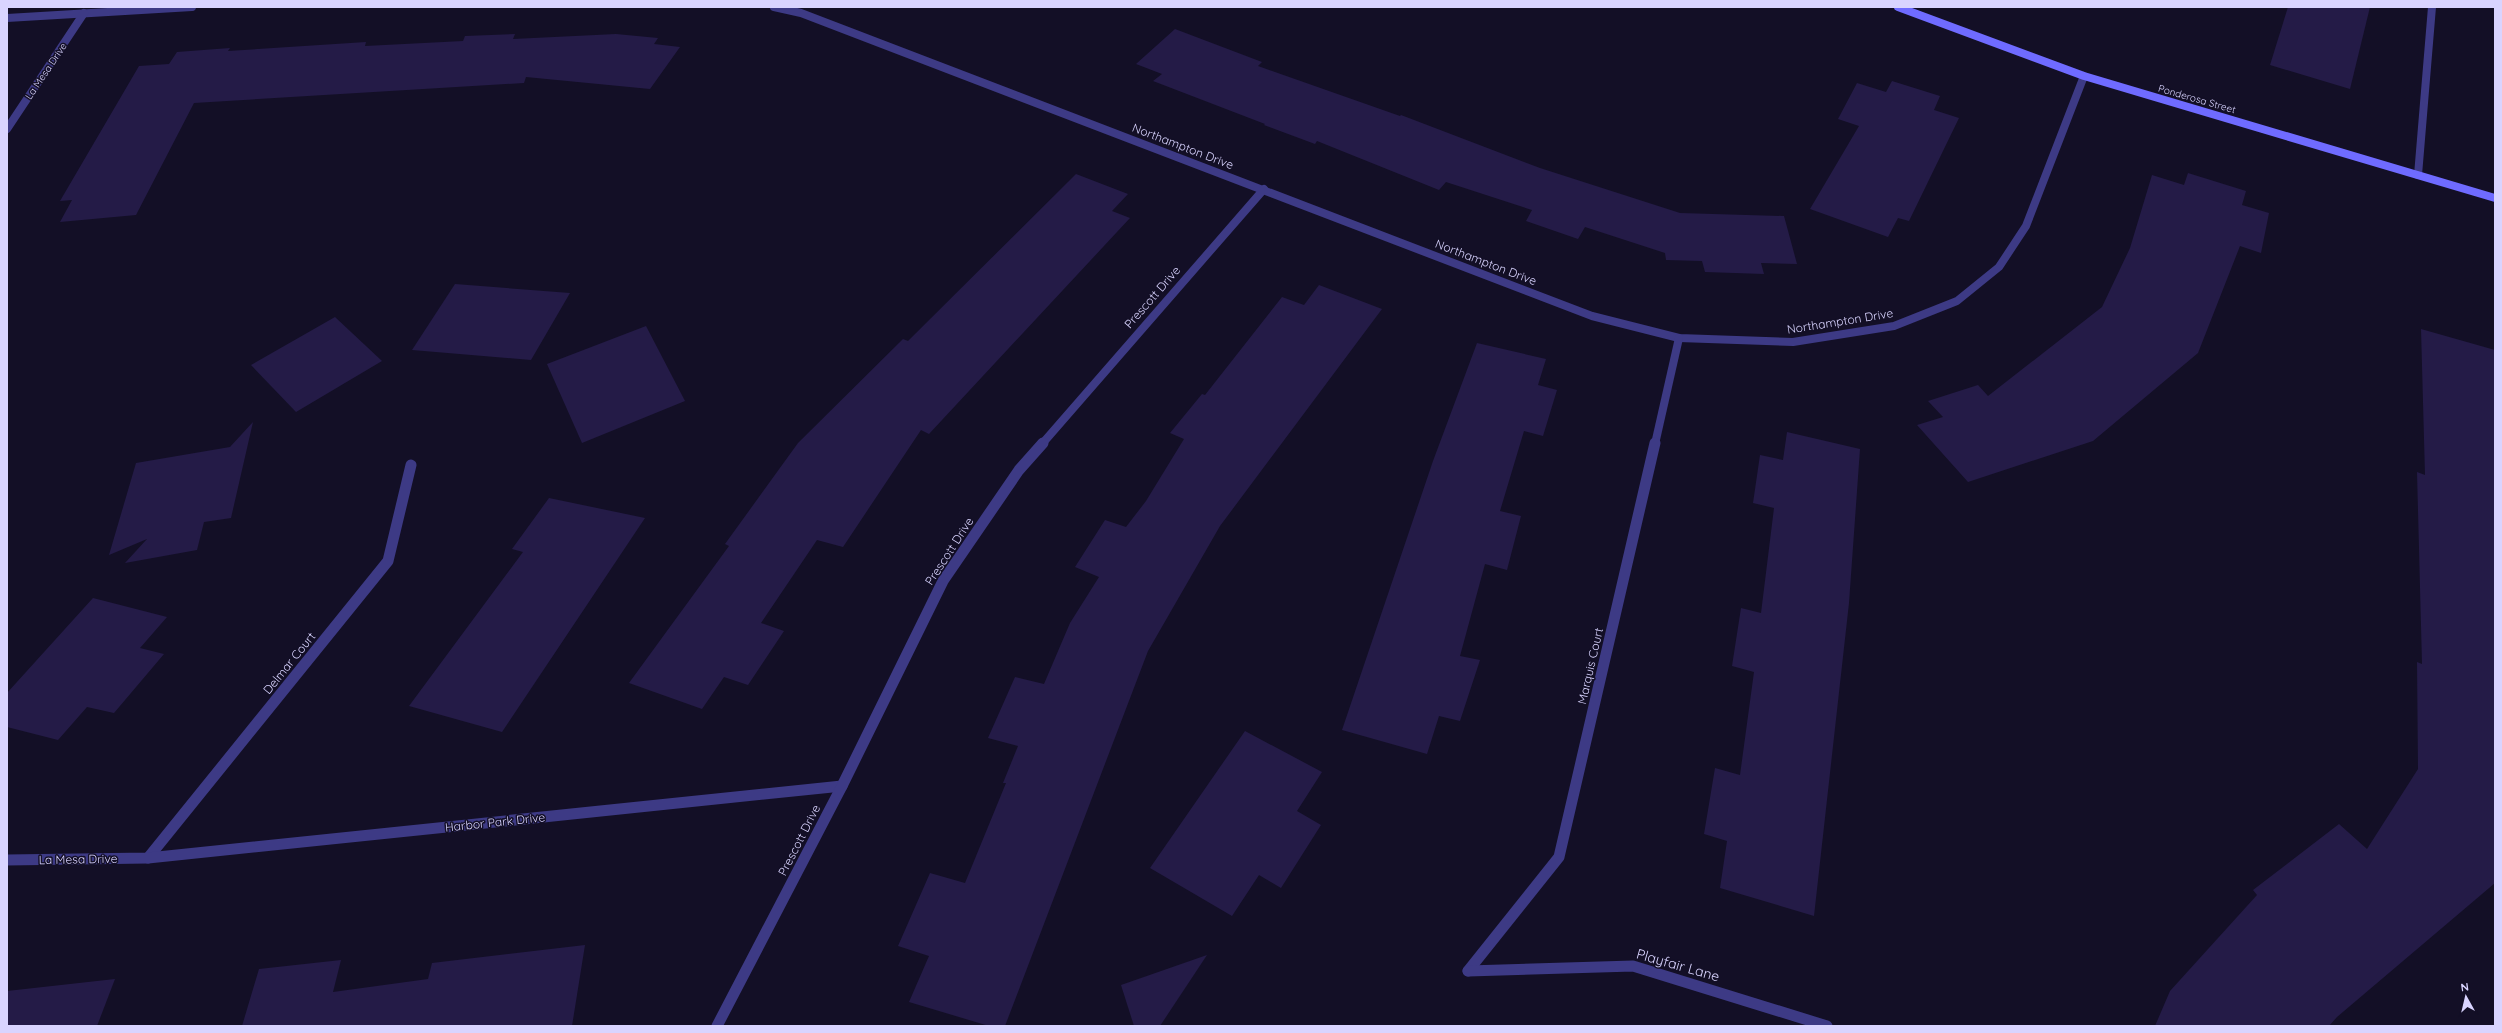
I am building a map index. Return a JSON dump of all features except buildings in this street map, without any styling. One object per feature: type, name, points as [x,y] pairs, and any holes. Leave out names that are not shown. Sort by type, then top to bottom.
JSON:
[{"type":"street","points":[[7,18],[192,7]]},
{"type":"street","name":"Northampton Drive","points":[[774,7],[801,13],[1264,189],[1592,316],[1679,338],[1793,342],[1894,326],[1957,300],[1999,267],[2026,226],[2084,76]]},
{"type":"street","name":"Ponderosa Street","points":[[1898,7],[2084,76],[2495,198]]},
{"type":"street","points":[[2418,175],[2432,7]]},
{"type":"street","name":"La Mesa Drive","points":[[7,129],[84,13]]},
{"type":"street","name":"Prescott Drive","points":[[717,1026],[842,786],[943,581],[1019,470],[1264,189]]},
{"type":"street","name":"Marquis Court","points":[[1468,971],[1559,857],[1679,338]]},
{"type":"street","name":"Delmar Court","points":[[148,858],[388,561],[411,465]]},
{"type":"street","name":"Harbor Park Drive","points":[[148,858],[842,786]]},
{"type":"street","name":"La Mesa Drive","points":[[7,860],[148,858]]},
{"type":"street","name":"Playfair Lane","points":[[1468,971],[1633,966],[1827,1026]]}]
